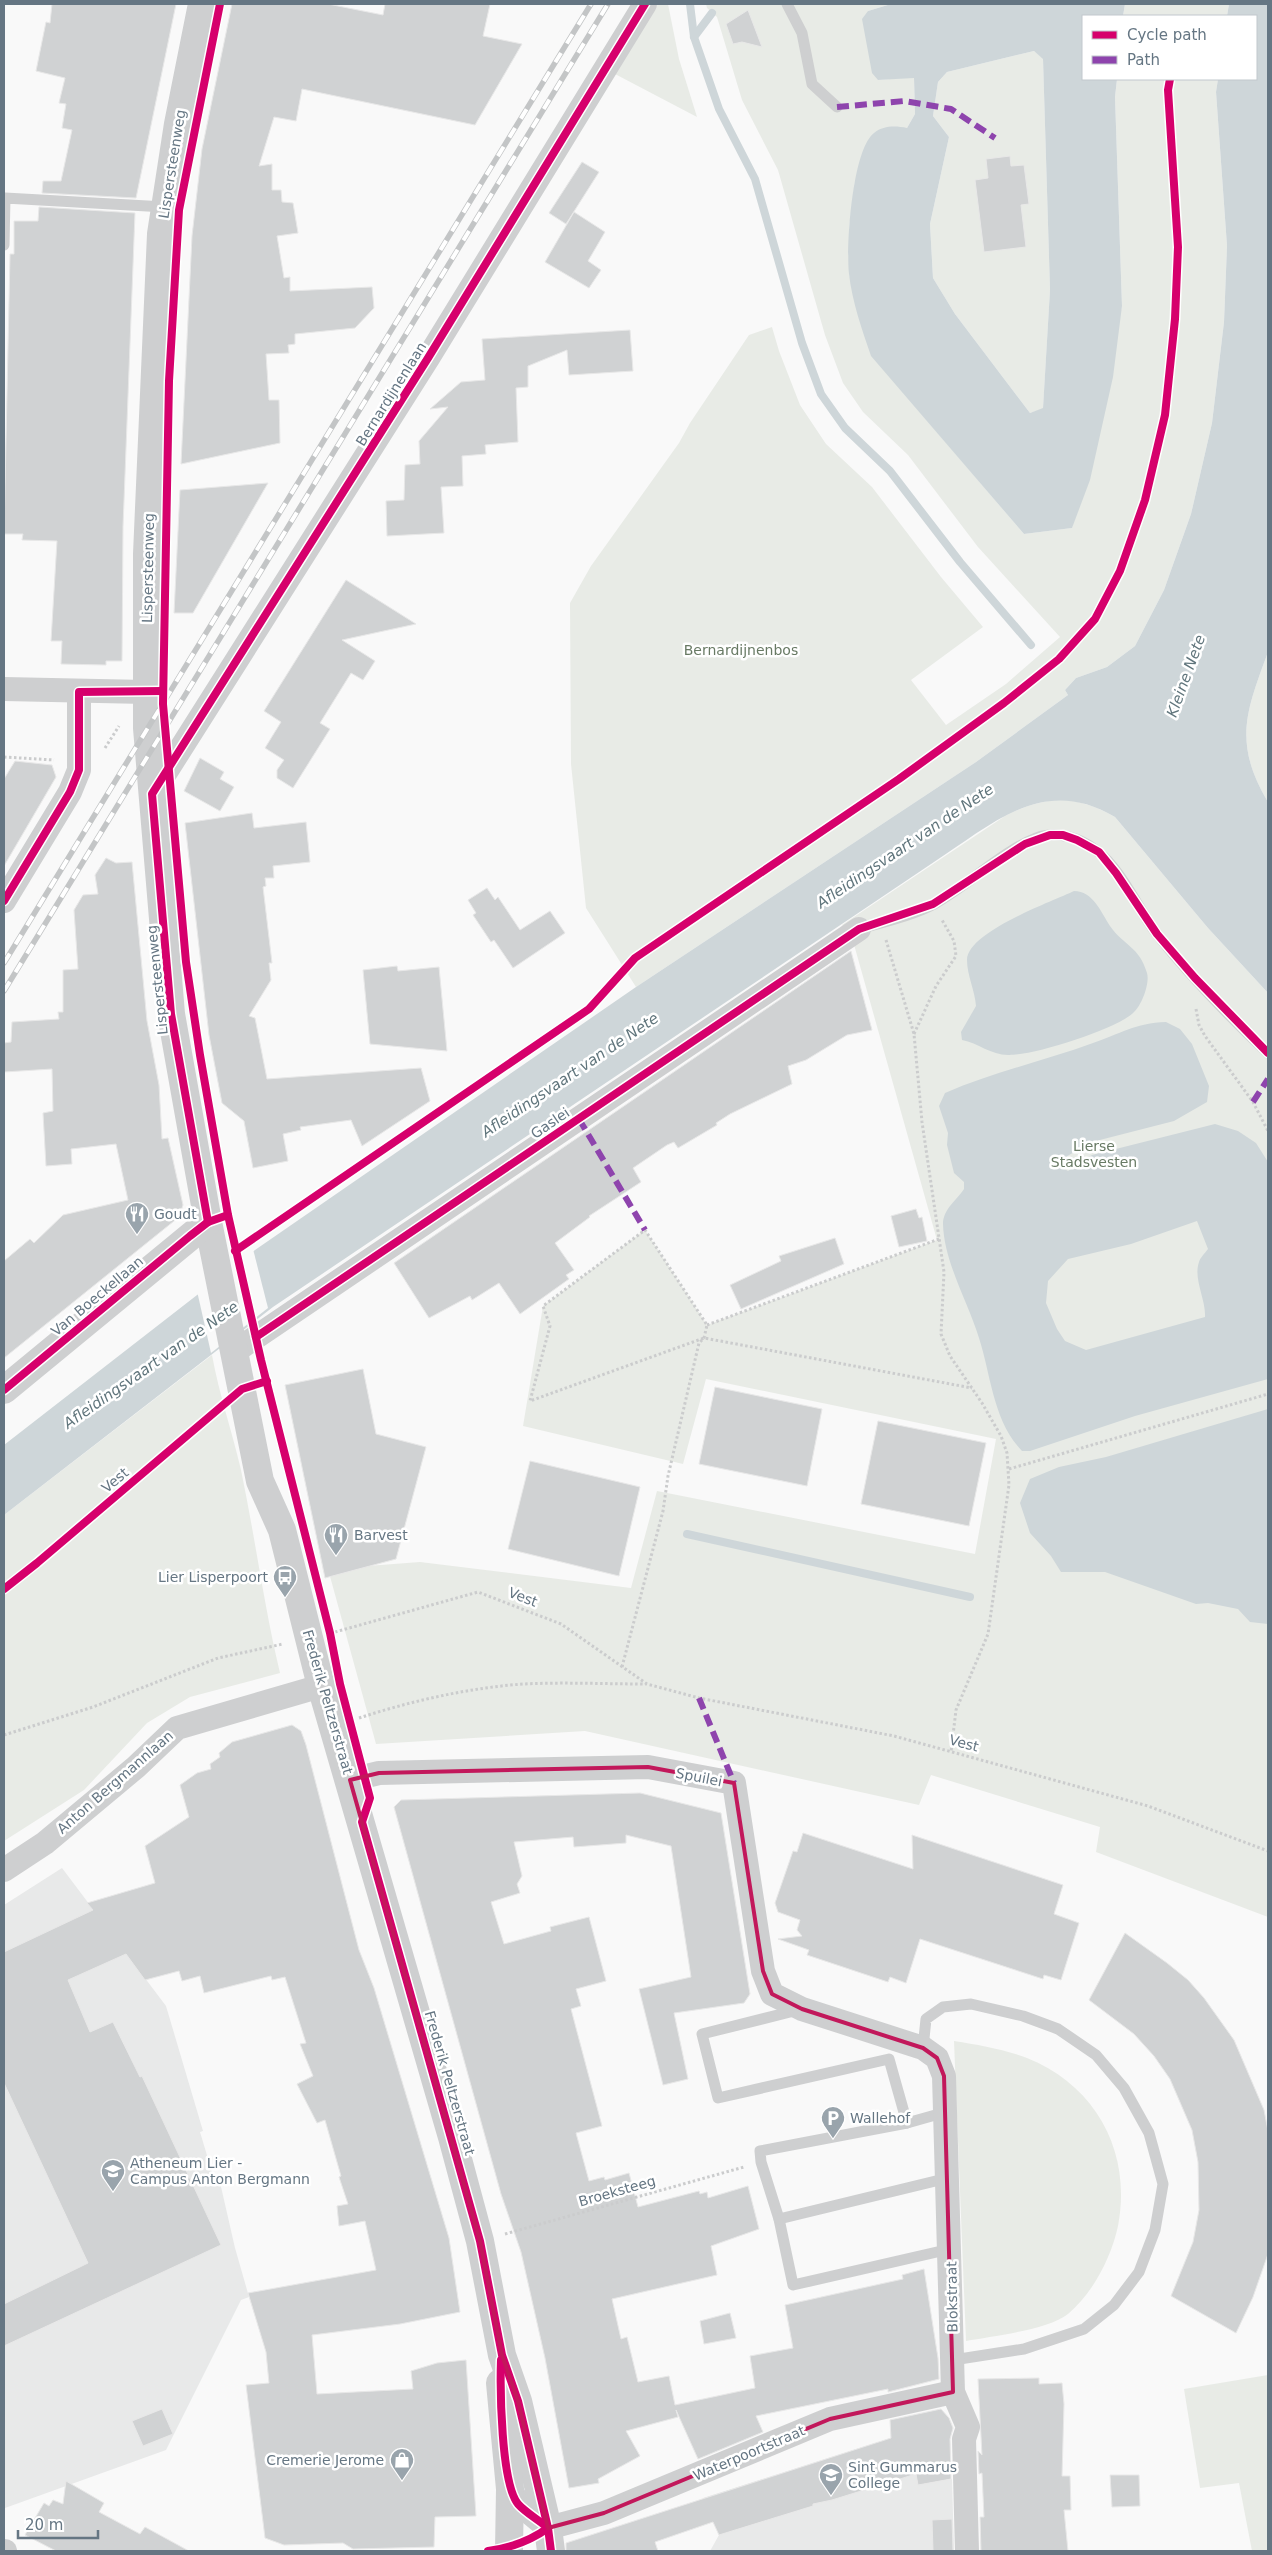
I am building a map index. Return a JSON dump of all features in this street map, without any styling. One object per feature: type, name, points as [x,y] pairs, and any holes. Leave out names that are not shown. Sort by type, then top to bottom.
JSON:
[{"type":"street","name":"Lispersteenweg","points":[[202,4],[178,124],[160,252],[147,554],[135,692],[152,794],[172,1014],[208,1222]]},
{"type":"street","name":"Bernardijnenlaan","points":[[152,794],[434,349],[645,4]]},
{"type":"street","points":[[4,689],[135,692]]},
{"type":"street","points":[[4,901],[70,792],[79,770],[79,692]]},
{"type":"street","name":"Gaslei","points":[[233,1346],[859,929]]},
{"type":"street","name":"Frederik Peltzerstraat","points":[[208,1222],[260,1480],[325,1634],[321,1686],[350,1780],[480,2241],[502,2354],[518,2401],[550,2540]]},
{"type":"street","name":"Van Boeckellaan","points":[[4,1390],[208,1222]]},
{"type":"street","name":"Anton Bergmannlaan","points":[[4,1870],[53,1837],[136,1767],[176,1728],[321,1686]]},
{"type":"street","name":"Spuilei","points":[[350,1780],[379,1773],[648,1767],[734,1783],[763,1971],[772,1994],[802,2009],[922,2048]]},
{"type":"street","name":"Blokstraat","points":[[922,2048],[937,2058],[944,2076],[953,2392],[968,2427],[964,2439],[966,2551]]},
{"type":"street","name":"Frederik Peltzerstraat","points":[[502,2354],[500,2390],[510,2489],[509,2549]]},
{"type":"street","name":"Waterpoortstraat","points":[[550,2540],[604,2512],[830,2419],[953,2392]]},
{"type":"street","points":[[510,2489],[519,2504],[550,2540]]},
{"type":"lane","points":[[788,4],[802,32],[812,84],[837,107]]},
{"type":"lane","points":[[4,245],[5,198],[165,207]]},
{"type":"lane","points":[[859,929],[933,904],[1025,844],[1037,838],[1063,835],[1090,846],[1103,857],[1157,934],[1195,978],[1268,1053]]},
{"type":"lane","points":[[922,2048],[926,2019],[944,2008],[971,2004],[1023,2016],[1058,2029],[1096,2055],[1124,2088],[1149,2133],[1163,2184],[1155,2230],[1139,2272],[1114,2305],[1084,2329],[1024,2349],[953,2360]]},
{"type":"lane","points":[[802,2009],[702,2034],[718,2098],[889,2059],[907,2124]]},
{"type":"lane","points":[[946,2112],[907,2124],[760,2151],[761,2162],[779,2219],[793,2285],[950,2249]]},
{"type":"lane","points":[[779,2219],[948,2178]]},
{"type":"path","points":[[4,757],[95,762],[124,718],[135,692]]},
{"type":"path","points":[[914,1034],[936,986],[956,956],[954,941],[933,904]]},
{"type":"path","points":[[881,922],[914,1034],[922,1122],[940,1239],[944,1282],[941,1334],[950,1356],[994,1421],[1001,1436],[1009,1469],[1009,1484],[988,1634],[956,1710],[951,1752]]},
{"type":"path","points":[[1195,978],[1196,1015],[1199,1025],[1253,1102],[1268,1131]]},
{"type":"path","points":[[622,1667],[663,1511],[668,1476],[700,1344],[704,1338],[707,1325],[645,1230],[543,1306],[550,1326],[530,1402],[704,1338],[972,1388]]},
{"type":"path","points":[[707,1325],[940,1239]]},
{"type":"path","points":[[1009,1469],[1268,1394]]},
{"type":"highlighted area","points":[[648,1767],[734,1783],[763,1971],[772,1994],[802,2009],[923,2048],[937,2058],[944,2076],[953,2392],[830,2419],[604,2513],[548,2528],[518,2401],[502,2355],[480,2241],[350,1780],[379,1773]]},
{"type":"shaded area","name":"Atheneum Lier - Campus Anton Bergmann","points":[[62,1868],[166,2006],[203,2131],[200,2132],[214,2179],[219,2178],[235,2248],[249,2297],[241,2300],[166,2450],[5,2508],[4,1905]]},
{"type":"shaded area","name":"Sint Gummarus College","points":[[891,2438],[914,2461],[918,2485],[952,2479],[954,2551],[710,2551],[719,2535],[703,2498]]},
{"type":"green space","points":[[658,4],[668,4],[679,59],[697,117],[615,74]]},
{"type":"green space","name":"Bernardijnenbos","points":[[706,4],[891,4],[868,11],[878,80],[914,77],[915,114],[907,128],[855,181],[849,228],[849,274],[872,356],[1024,534],[1072,528],[1122,306],[1115,97],[1117,80],[1218,80],[1216,92],[1227,246],[1224,322],[1212,423],[1191,514],[1164,590],[1135,646],[1107,667],[1076,678],[1065,690],[1068,695],[976,762],[636,987],[586,908],[571,764],[570,603],[591,566],[679,443],[690,423],[749,335],[772,327],[779,351],[800,405],[826,444],[872,487],[941,577],[983,627],[911,680],[946,725],[1006,684],[1060,637],[978,547],[908,455],[863,412],[843,383],[825,335],[778,170],[742,100],[717,17],[707,8]]},
{"type":"green space","points":[[1125,4],[1229,4],[1227,15],[1123,15]]},
{"type":"green space","points":[[1034,51],[1043,58],[1050,290],[1043,409],[1030,413],[955,314],[933,278],[930,224],[949,137],[933,116],[938,82],[947,72]]},
{"type":"green space","points":[[1268,652],[1268,802],[1250,762],[1247,727],[1254,692]]},
{"type":"green space","name":"Lierse Stadsvesten","points":[[1063,799],[1090,805],[1115,817],[1208,928],[1268,993],[1268,1917],[1096,1852],[1100,1827],[931,1775],[919,1805],[585,1731],[376,1744],[328,1569],[420,1562],[631,1588],[657,1491],[975,1554],[996,1439],[706,1379],[683,1464],[523,1426],[543,1306],[645,1230],[707,1325],[937,1240],[853,941],[842,925],[1005,816],[1033,804]]},
{"type":"green space","points":[[212,1355],[241,1470],[280,1673],[190,1697],[147,1723],[84,1790],[4,1841],[4,1515]]},
{"type":"green space","points":[[954,2041],[1000,2050],[1027,2058],[1052,2070],[1073,2086],[1090,2104],[1104,2125],[1114,2148],[1120,2173],[1121,2199],[1115,2238],[1100,2274],[1077,2306],[1059,2320],[1047,2324],[966,2341]]},
{"type":"green space","points":[[1268,2375],[1268,2551],[1252,2551],[1239,2483],[1200,2488],[1184,2389]]},
{"type":"water","points":[[891,4],[1125,4],[1123,15],[1082,15],[1082,80],[1117,80],[1115,97],[1122,306],[1113,377],[1090,480],[1072,528],[1024,534],[871,356],[855,305],[849,274],[850,222],[856,178],[860,158],[866,143],[874,133],[886,127],[907,128],[915,114],[914,78],[878,80],[872,73],[862,19],[868,11]],"holes":[[[1034,51],[1043,59],[1050,290],[1043,408],[1030,413],[955,314],[933,278],[930,224],[949,137],[933,116],[938,82],[947,72]]]},
{"type":"water","points":[[1229,4],[1268,4],[1268,652],[1249,710],[1247,744],[1250,762],[1268,802],[1268,993],[1208,928],[1115,817],[1089,805],[1065,801],[1042,802],[1020,809],[977,833],[273,1307],[4,1515],[4,1445],[255,1250],[636,987],[976,762],[1068,695],[1065,690],[1076,678],[1107,667],[1135,646],[1164,590],[1191,514],[1212,423],[1224,322],[1227,246],[1216,92],[1218,80],[1257,80],[1257,15],[1227,15]]},
{"type":"water","points":[[1074,891],[1086,894],[1096,903],[1115,933],[1140,957],[1144,964],[1148,977],[1145,994],[1137,1009],[1125,1019],[1093,1033],[1054,1046],[1020,1054],[996,1053],[962,1040],[961,1032],[976,1006],[967,966],[971,949],[980,939],[1012,919]]},
{"type":"water","points":[[1166,1022],[1180,1029],[1192,1044],[1209,1086],[1207,1102],[1174,1121],[1092,1142],[1062,1159],[1061,1167],[1068,1171],[1092,1155],[1215,1124],[1238,1131],[1256,1143],[1268,1162],[1268,1379],[1135,1416],[1030,1451],[1022,1451],[1012,1439],[999,1412],[979,1338],[957,1282],[944,1238],[943,1224],[945,1214],[964,1189],[964,1182],[954,1173],[947,1145],[948,1133],[939,1106],[945,1093],[963,1086],[1103,1040],[1145,1024]],"holes":[[[1197,1221],[1208,1249],[1200,1259],[1198,1269],[1205,1317],[1086,1350],[1065,1341],[1057,1329],[1046,1303],[1048,1281],[1068,1259],[1131,1244]]]},
{"type":"water","points":[[1268,1409],[1268,1624],[1250,1622],[1238,1609],[1208,1603],[1196,1604],[1105,1572],[1061,1572],[1051,1556],[1030,1533],[1020,1503],[1030,1479],[1059,1467],[1106,1457]]},
{"type":"pier","points":[[253,1249],[268,1308],[211,1353],[197,1291]]},
{"type":"building","points":[[52,4],[176,4],[136,198],[42,193],[43,181],[61,181],[72,130],[62,128],[66,104],[59,103],[65,78],[36,71],[46,22],[50,23]]},
{"type":"building","points":[[232,4],[328,4],[383,15],[385,4],[490,4],[483,36],[522,44],[475,125],[302,89],[296,121],[274,117],[259,166],[272,164],[272,190],[281,190],[282,202],[293,203],[298,233],[277,236],[284,278],[290,277],[290,291],[372,287],[374,308],[355,328],[295,334],[295,344],[288,345],[289,353],[266,354],[269,400],[279,400],[280,443],[181,464],[192,236],[202,149]]},
{"type":"building","points":[[748,10],[762,47],[742,42],[733,44],[726,24]]},
{"type":"building","points":[[1010,156],[1011,166],[1024,165],[1029,204],[1021,205],[1026,247],[984,252],[975,180],[988,178],[986,159]]},
{"type":"building","points":[[582,162],[599,172],[566,224],[549,213]]},
{"type":"building","points":[[39,207],[135,213],[123,527],[122,661],[106,661],[106,665],[61,664],[62,641],[51,641],[57,541],[22,540],[23,534],[4,534],[10,254],[14,254],[14,221],[38,221]]},
{"type":"building","points":[[574,212],[605,232],[588,261],[601,270],[589,288],[545,262]]},
{"type":"building","points":[[630,330],[633,371],[569,375],[567,350],[528,366],[528,387],[516,388],[518,442],[485,445],[486,454],[462,456],[463,486],[441,487],[444,533],[387,536],[386,501],[404,500],[405,465],[420,464],[419,441],[448,407],[430,409],[461,382],[485,380],[482,339]]},
{"type":"building","points":[[268,483],[193,613],[174,613],[180,490]]},
{"type":"building","points":[[346,580],[416,624],[342,640],[375,661],[363,680],[351,673],[320,723],[330,729],[293,788],[277,778],[277,770],[284,760],[265,748],[281,722],[264,711]]},
{"type":"building","points":[[200,758],[224,772],[220,779],[234,787],[220,811],[184,791]]},
{"type":"building","points":[[15,761],[52,765],[56,777],[4,866],[4,779]]},
{"type":"building","points":[[252,813],[254,828],[306,822],[310,862],[273,866],[274,878],[265,878],[266,886],[263,887],[272,963],[269,963],[271,980],[249,1016],[255,1018],[267,1079],[421,1068],[430,1101],[362,1146],[351,1120],[300,1127],[301,1130],[283,1134],[288,1161],[253,1168],[244,1121],[222,1103],[209,1035],[185,823]]},
{"type":"building","points":[[106,858],[116,863],[132,862],[147,1021],[159,1085],[162,1139],[168,1138],[183,1205],[179,1217],[4,1358],[4,1261],[30,1239],[34,1243],[63,1215],[128,1200],[116,1144],[71,1149],[72,1164],[46,1166],[43,1113],[53,1111],[52,1069],[4,1072],[4,1043],[11,1042],[12,1022],[59,1019],[58,1012],[63,1012],[63,970],[78,969],[74,910],[83,895],[98,894],[95,875]]},
{"type":"building","points":[[487,888],[495,900],[498,897],[520,930],[550,911],[565,933],[513,968],[494,940],[491,942],[473,915],[476,913],[468,900]]},
{"type":"building","points":[[851,951],[872,1030],[847,1035],[806,1060],[788,1066],[792,1084],[730,1114],[716,1123],[717,1125],[678,1148],[674,1142],[667,1145],[633,1168],[641,1182],[589,1216],[555,1243],[574,1270],[566,1275],[569,1279],[520,1314],[499,1283],[472,1300],[470,1296],[429,1318],[394,1263]]},
{"type":"building","points":[[397,966],[398,971],[439,967],[447,1051],[370,1044],[363,970]]},
{"type":"building","points":[[916,1209],[919,1218],[922,1217],[927,1241],[899,1247],[891,1216]]},
{"type":"building","points":[[835,1238],[844,1264],[741,1309],[730,1285],[781,1261],[779,1256]]},
{"type":"building","points":[[363,1369],[376,1434],[426,1447],[396,1559],[325,1578],[285,1385]]},
{"type":"building","points":[[715,1387],[822,1409],[807,1486],[699,1464]]},
{"type":"building","points":[[878,1421],[986,1443],[969,1526],[861,1504]]},
{"type":"building","points":[[530,1461],[640,1487],[619,1576],[508,1549]]},
{"type":"building","points":[[292,1725],[301,1731],[306,1745],[359,1950],[374,1988],[449,2238],[460,2312],[400,2324],[312,2335],[317,2394],[413,2389],[411,2371],[437,2363],[466,2360],[476,2516],[435,2517],[434,2547],[353,2549],[343,2543],[284,2545],[265,2538],[246,2385],[269,2383],[266,2352],[248,2293],[376,2270],[365,2221],[339,2226],[337,2206],[348,2204],[339,2177],[341,2176],[325,2120],[317,2123],[297,2084],[313,2076],[300,2044],[306,2043],[285,1977],[272,1980],[271,1976],[204,1993],[200,1976],[182,1981],[179,1971],[145,1980],[126,1954],[68,1980],[90,2032],[113,2022],[140,2077],[142,2076],[221,2245],[4,2346],[4,2304],[88,2263],[4,2083],[4,1952],[93,1910],[87,1903],[155,1883],[145,1846],[189,1817],[180,1785],[197,1773],[211,1769],[210,1764],[220,1757],[219,1753],[232,1742]]},
{"type":"building","points":[[640,1793],[721,1813],[750,1994],[744,2003],[674,2013],[688,2079],[663,2085],[639,1989],[691,1977],[671,1846],[626,1835],[626,1843],[574,1847],[573,1837],[514,1842],[522,1876],[517,1884],[520,1893],[491,1902],[504,1944],[551,1931],[550,1927],[589,1917],[606,1981],[576,1989],[581,2006],[571,2009],[602,2126],[576,2133],[589,2181],[604,2177],[605,2180],[629,2173],[638,2207],[699,2191],[700,2194],[707,2192],[708,2198],[748,2186],[759,2229],[711,2246],[717,2275],[612,2299],[621,2339],[627,2337],[638,2382],[669,2376],[675,2405],[755,2388],[750,2356],[793,2348],[785,2305],[903,2279],[902,2275],[924,2269],[938,2358],[939,2379],[888,2392],[888,2389],[756,2416],[763,2432],[698,2459],[676,2410],[678,2417],[626,2431],[640,2456],[598,2479],[599,2483],[569,2488],[545,2358],[521,2252],[501,2194],[394,1807],[401,1800]]},
{"type":"building","points":[[803,1833],[913,1869],[912,1835],[1063,1885],[1054,1914],[1079,1923],[1061,1980],[1044,1975],[1043,1979],[920,1939],[906,1983],[890,1977],[888,1982],[807,1955],[809,1950],[778,1939],[802,1936],[797,1930],[800,1920],[778,1912],[775,1903],[793,1851],[797,1852]]},
{"type":"building","points":[[1125,1933],[1188,1980],[1204,1998],[1234,2040],[1264,2110],[1268,2131],[1268,2254],[1253,2297],[1236,2333],[1171,2296],[1193,2242],[1199,2210],[1198,2162],[1192,2130],[1170,2079],[1154,2056],[1134,2034],[1089,2000]]},
{"type":"building","points":[[730,2313],[736,2338],[704,2344],[700,2321]]},
{"type":"building","points":[[1039,2378],[1039,2384],[1062,2383],[1064,2404],[1062,2476],[1070,2476],[1071,2510],[1064,2510],[1068,2551],[981,2551],[980,2517],[984,2517],[982,2473],[979,2474],[978,2451],[982,2455],[978,2379]]},
{"type":"building","points":[[162,2409],[173,2434],[143,2446],[132,2421]]},
{"type":"building","points":[[941,2409],[949,2418],[953,2428],[950,2439],[951,2479],[918,2485],[916,2474],[813,2504],[813,2506],[719,2535],[713,2522],[655,2542],[658,2551],[566,2551],[566,2543],[891,2438],[890,2420]]},
{"type":"building","points":[[1110,2475],[1139,2475],[1140,2506],[1112,2507]]},
{"type":"building","points":[[66,2481],[104,2503],[99,2512],[140,2534],[145,2527],[189,2551],[56,2551],[25,2535],[44,2503],[49,2506],[53,2500],[63,2504]]},
{"type":"building","points":[[952,2519],[953,2551],[933,2551],[932,2520]]},
{"type":"waterway","points":[[690,4],[694,37],[719,109],[755,179],[802,343],[821,394],[845,428],[890,471],[960,562],[1031,645]]},
{"type":"waterway","points":[[694,37],[712,13]]},
{"type":"waterway","points":[[687,1534],[970,1597]]},
{"type":"railway","points":[[4,963],[591,4]]},
{"type":"railway","points":[[4,991],[608,4]]},
{"type":"marked path","points":[[837,107],[904,101],[951,109],[995,138]]},
{"type":"marked path","points":[[1253,1102],[1268,1079]]},
{"type":"marked path","points":[[579,1119],[645,1230]]},
{"type":"marked path","points":[[699,1698],[734,1783]]},
{"type":"cycle path","points":[[220,4],[179,210],[169,381],[163,704],[186,962],[228,1215],[261,1360],[330,1633],[340,1684],[370,1798],[362,1822],[480,2241],[502,2355],[518,2401],[548,2528],[551,2551]]},
{"type":"cycle path","points":[[208,1222],[171,1014],[152,794],[428,358],[645,4]]},
{"type":"cycle path","points":[[235,1251],[589,1009],[635,958],[899,779],[1004,703],[1059,659],[1095,619],[1120,571],[1145,500],[1165,415],[1175,319],[1178,247],[1168,90],[1170,80]]},
{"type":"cycle path","points":[[4,901],[70,792],[79,770],[79,692],[162,691]]},
{"type":"cycle path","points":[[256,1337],[859,929],[933,904],[1025,844],[1050,835],[1063,835],[1099,852],[1116,873],[1157,934],[1195,978],[1268,1053]]},
{"type":"cycle path","points":[[4,1390],[190,1236],[208,1222],[228,1215]]},
{"type":"cycle path","name":"Vest","points":[[4,1589],[242,1389],[267,1381]]},
{"type":"cycle path","points":[[501,2360],[503,2435],[512,2493],[521,2507],[548,2528]]},
{"type":"cycle path","points":[[488,2551],[520,2543],[548,2528]]},
{"type":"place","name":"Goudt","points":[[137,1235]]},
{"type":"place","name":"Barvest","points":[[336,1556]]},
{"type":"place","name":"Lier Lisperpoort","points":[[285,1598]]},
{"type":"place","name":"Wallehof","points":[[833,2139]]},
{"type":"place","name":"Atheneum Lier - Campus Anton Bergmann","points":[[113,2192]]},
{"type":"place","name":"Cremerie Jerome","points":[[402,2481]]},
{"type":"place","name":"Sint Gummarus College","points":[[831,2496]]},
{"type":"water label","name":"Kleine Nete","points":[[1186,676]]},
{"type":"water label","name":"Afleidingsvaart van de Nete","points":[[905,846]]},
{"type":"water label","name":"Afleidingsvaart van de Nete","points":[[570,1075]]},
{"type":"water label","name":"Afleidingsvaart van de Nete","points":[[151,1365]]}]
